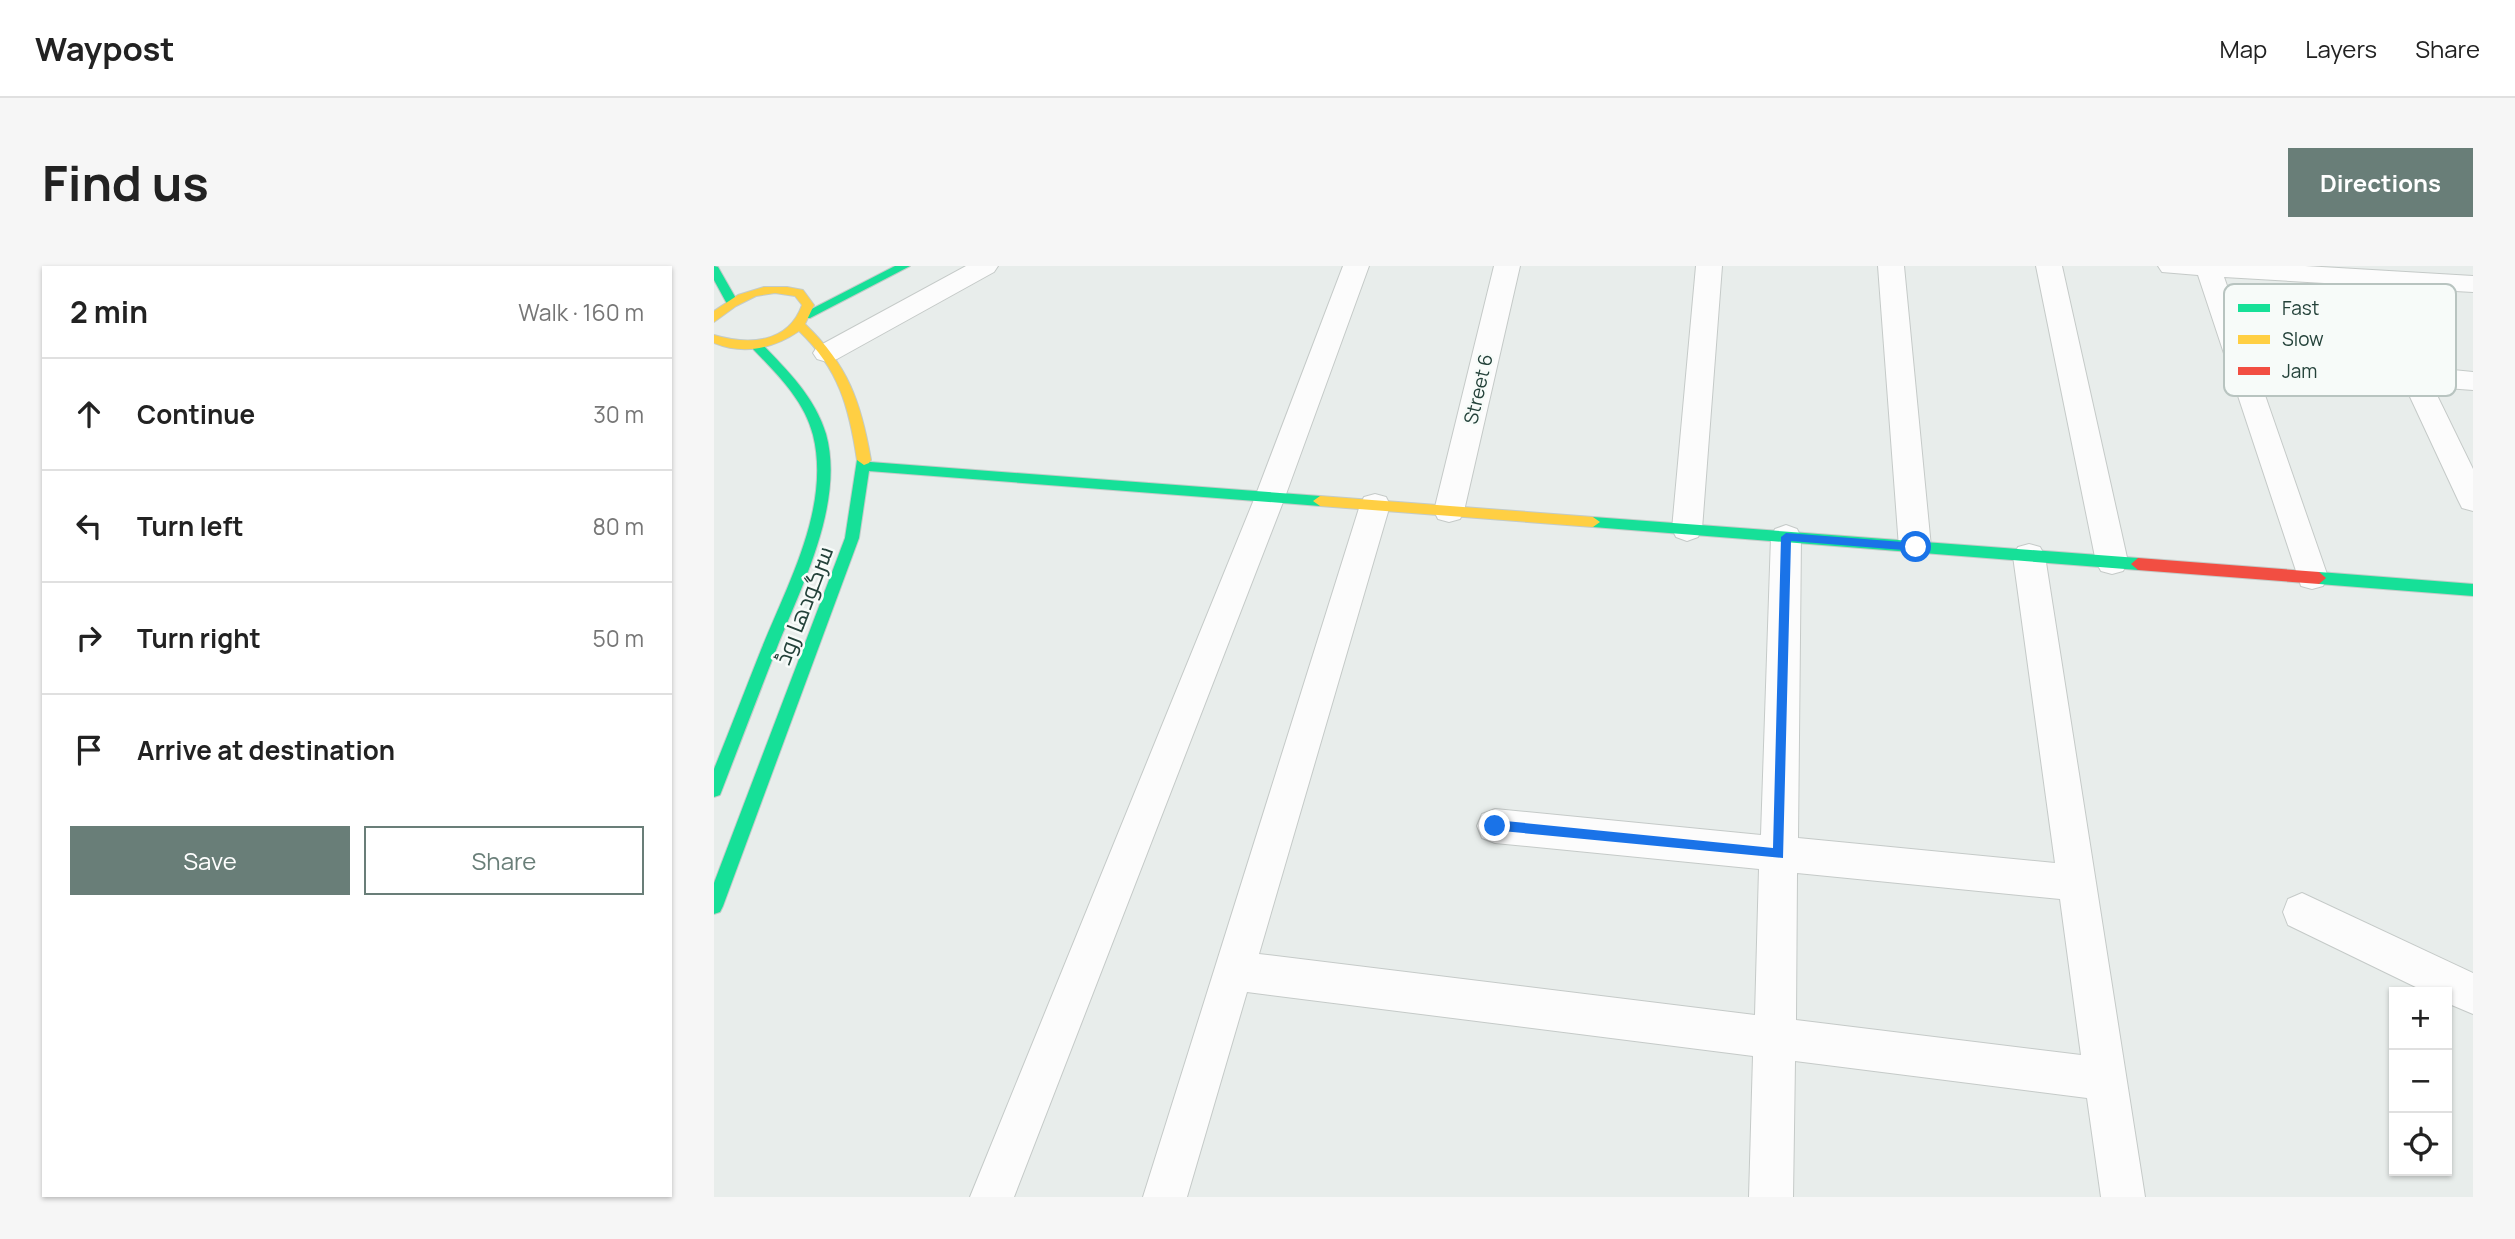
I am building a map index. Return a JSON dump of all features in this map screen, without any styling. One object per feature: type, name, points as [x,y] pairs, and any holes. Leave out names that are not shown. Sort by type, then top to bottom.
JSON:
[{"type":"main road","points":[[715,342],[727,347],[757,346],[773,341],[802,320],[904,266]]},
{"type":"main road","points":[[714,270],[732,302],[714,317]]},
{"type":"main road","name":"سرگودھا روڈ","points":[[714,906],[852,538],[865,466],[857,416],[844,384],[827,353],[802,320],[808,306],[805,298],[767,283],[732,302]]},
{"type":"main road","name":"سرگودھا روڈ","points":[[714,790],[804,557],[820,499],[824,454],[818,428],[807,406],[757,346]]},
{"type":"main road","points":[[865,466],[2473,590]]},
{"type":"main road","points":[[729,752],[773,748]]},
{"type":"street","points":[[827,353],[985,266]]},
{"type":"street","points":[[992,1197],[1270,497],[1356,266]]},
{"type":"street","name":"Street 6","points":[[1449,511],[1507,266]]},
{"type":"street","points":[[1687,529],[1709,266]]},
{"type":"street","points":[[1891,266],[1916,547]]},
{"type":"street","points":[[2049,266],[2112,562]]},
{"type":"street","points":[[2171,266],[2473,284]]},
{"type":"street","points":[[2208,268],[2224,316]]},
{"type":"street","points":[[2367,278],[2370,284]]},
{"type":"street","points":[[2251,396],[2312,577]]},
{"type":"street","points":[[2424,396],[2473,500]]},
{"type":"street","points":[[1165,1197],[1375,505]]},
{"type":"street","points":[[1771,1197],[1786,537]]},
{"type":"street","points":[[2029,556],[2123,1197]]},
{"type":"street","points":[[1495,826],[2077,883]]},
{"type":"street","points":[[2302,912],[2473,994]]},
{"type":"street","points":[[1234,971],[2106,1079]]},
{"type":"traffic: fast","points":[[806,315],[904,266]]},
{"type":"traffic: fast","points":[[714,270],[732,302]]},
{"type":"traffic: fast","points":[[714,790],[799,574],[817,517],[822,489],[824,462],[816,424],[794,387],[757,346]]},
{"type":"traffic: fast","points":[[714,906],[852,538],[864,460]]},
{"type":"traffic: fast","points":[[865,466],[1320,501]]},
{"type":"traffic: fast","points":[[1593,522],[2138,564]]},
{"type":"traffic: fast","points":[[2319,578],[2473,590]]},
{"type":"traffic: slow","points":[[714,318],[742,297],[764,290],[799,293],[808,305],[795,329],[770,342],[740,346],[714,339]]},
{"type":"traffic: slow","points":[[799,325],[826,352],[841,377],[856,418],[864,460]]},
{"type":"traffic: slow","points":[[1320,501],[1593,522]]},
{"type":"traffic: jam","points":[[2138,564],[2319,578]]},
{"type":"route","points":[[1495,826],[1779,854],[1786,537],[1916,547]]}]
